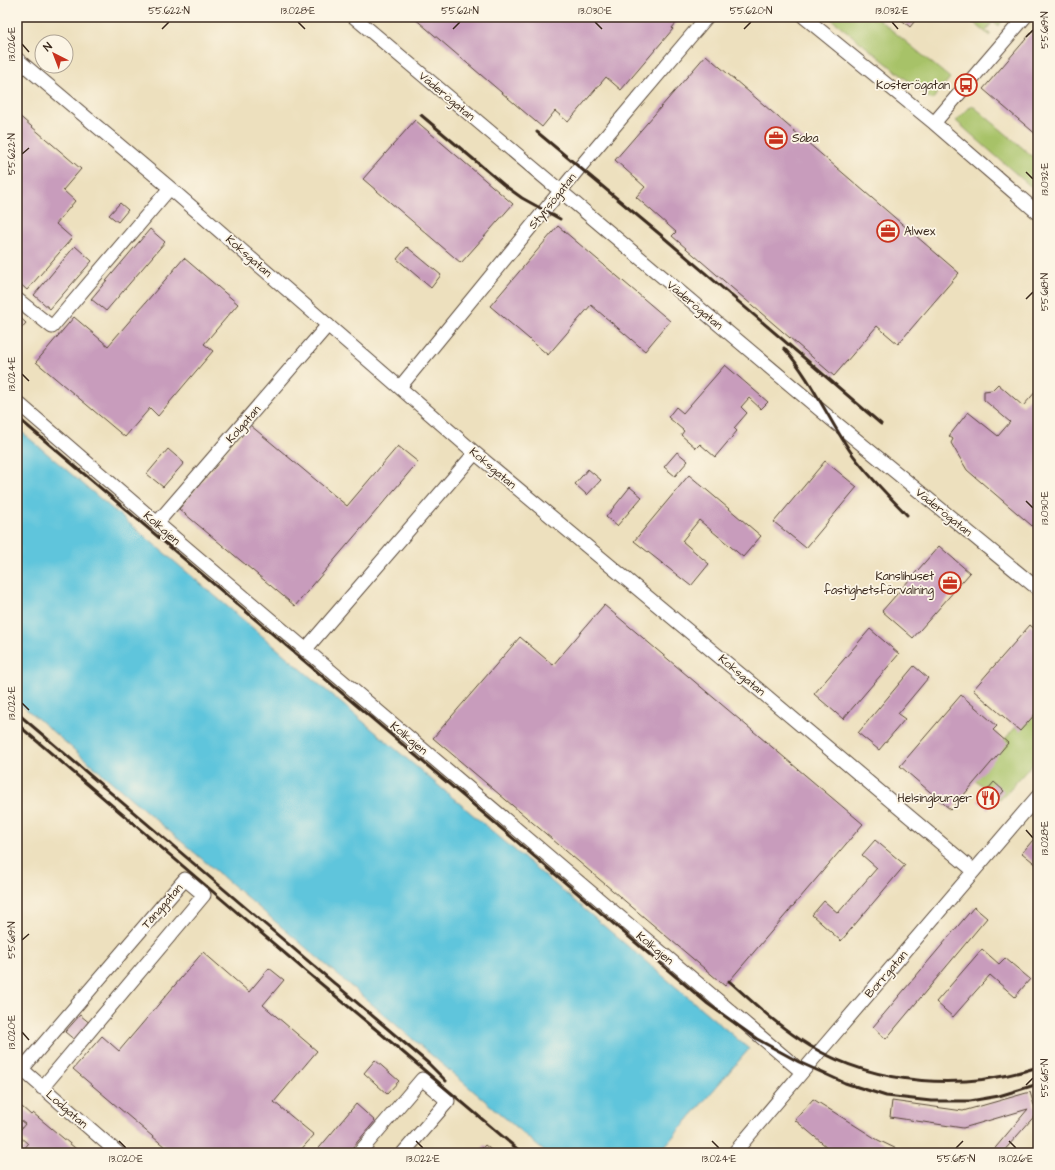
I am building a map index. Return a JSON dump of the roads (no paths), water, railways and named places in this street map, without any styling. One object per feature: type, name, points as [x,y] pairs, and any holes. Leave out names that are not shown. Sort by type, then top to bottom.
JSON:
[{"type":"street","name":"Väderögatan","points":[[354,17],[831,420],[1038,589]]},
{"type":"street","name":"Styrsögatan","points":[[400,388],[560,191],[707,17]]},
{"type":"street","points":[[804,17],[934,123],[1038,213]]},
{"type":"street","points":[[934,123],[1024,17]]},
{"type":"street","name":"Koksgatan","points":[[17,59],[170,188],[475,453],[974,871]]},
{"type":"street","points":[[17,299],[52,327],[170,188]]},
{"type":"street","name":"Kolgatan","points":[[157,523],[328,325]]},
{"type":"street","name":"Kolkajen","points":[[17,402],[802,1072]]},
{"type":"street","points":[[306,650],[475,453]]},
{"type":"street","name":"Borrgatan","points":[[734,1153],[1038,796]]},
{"type":"street","name":"Tånggatan","points":[[19,1067],[185,879],[204,895],[42,1088]]},
{"type":"street","name":"Lodgatan","points":[[19,1067],[118,1153]]},
{"type":"street","points":[[359,1153],[422,1079],[448,1101],[403,1153]]},
{"type":"water","points":[[17,428],[749,1049],[659,1153],[546,1153],[17,701]]},
{"type":"railway","points":[[421,115],[504,185],[522,198],[560,219]]},
{"type":"railway","points":[[537,132],[662,236],[881,424]]},
{"type":"railway","points":[[784,348],[811,385],[850,451],[877,484],[907,515]]},
{"type":"railway","points":[[17,417],[708,1004],[757,1039],[799,1062],[845,1083],[886,1096],[931,1101],[970,1101],[999,1096],[1038,1084]]},
{"type":"railway","points":[[17,713],[428,1063],[446,1081]]},
{"type":"railway","points":[[17,724],[302,968],[522,1153]]},
{"type":"railway","points":[[729,981],[768,1015],[799,1039],[836,1059],[864,1070],[893,1077],[951,1081],[1010,1075],[1038,1067]]},
{"type":"railway","points":[[1035,1153],[1038,1150]]},
{"type":"place","name":"Kosterögatan","points":[[966,85]]},
{"type":"place","name":"Saba","points":[[776,138]]},
{"type":"place","name":"Alwex","points":[[888,231]]},
{"type":"place","name":"Kanslihuset fastighetsförvalning","points":[[950,583]]},
{"type":"place","name":"Helsingburger","points":[[988,798]]}]
